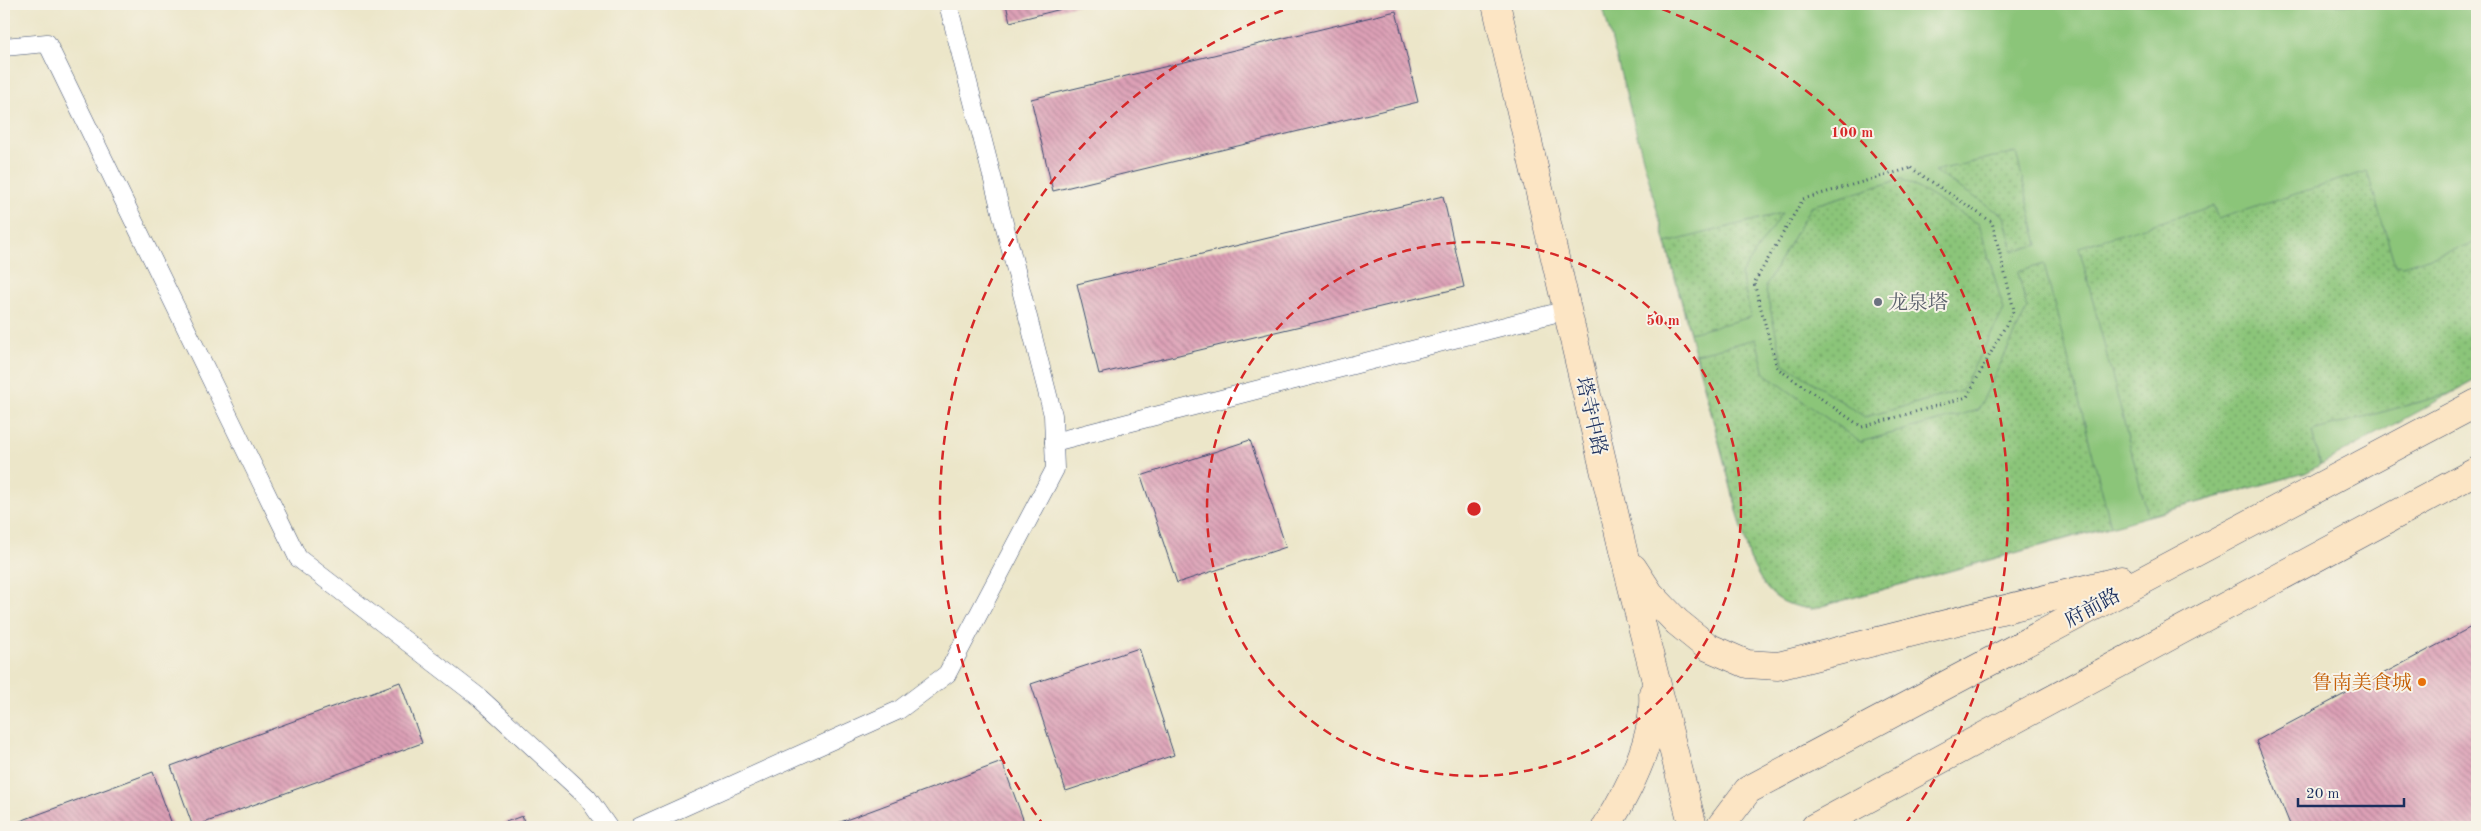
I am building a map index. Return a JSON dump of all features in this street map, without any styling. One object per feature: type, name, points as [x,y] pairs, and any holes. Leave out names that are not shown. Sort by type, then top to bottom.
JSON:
[{"type":"main road","name":"塔寺中路","points":[[1496,4],[1624,555],[1693,827]]},
{"type":"main road","name":"府前路","points":[[1720,827],[1748,790],[2477,403]]},
{"type":"main road","points":[[1814,827],[2477,472]]},
{"type":"main road","points":[[1624,555],[1650,594],[1677,622],[1708,647],[1746,664],[1778,666],[2164,569]]},
{"type":"main road","points":[[1606,827],[1626,796],[1646,744],[1654,702],[1650,656]]},
{"type":"lane","points":[[639,827],[898,710],[947,674],[1055,469],[1052,415],[948,4]]},
{"type":"lane","points":[[4,47],[47,43],[298,558],[480,698],[587,797],[608,827]]},
{"type":"lane","points":[[1054,442],[1567,310]]},
{"type":"path","points":[[1911,168],[1992,222],[2014,310],[1967,397],[1862,427],[1777,368],[1754,283],[1803,199],[1911,168]]},
{"type":"green space","points":[[1602,4],[2477,4],[2477,379],[2305,473],[1812,609],[1789,604],[1780,600],[1767,588],[1750,559]]},
{"type":"green space","points":[[2016,152],[2038,245],[2013,251],[2004,216],[1934,171]]},
{"type":"green space","points":[[2367,171],[2395,265],[2403,266],[2477,242],[2477,379],[2449,394],[2312,431],[2320,465],[2305,473],[2148,516],[2079,247],[2213,206],[2218,219]]},
{"type":"green space","points":[[1902,179],[1979,224],[2004,310],[1961,391],[1865,417],[1783,363],[1765,287],[1811,206]]},
{"type":"green space","points":[[1782,213],[1741,274],[1751,317],[1690,333],[1666,243]]},
{"type":"green space","points":[[2044,264],[2111,526],[1812,609],[1799,607],[1780,600],[1761,580],[1750,559],[1696,354],[1756,339],[1765,374],[1860,442],[1978,410],[2027,309],[2018,272]]},
{"type":"building","points":[[1006,4],[1081,4],[1010,22]]},
{"type":"building","points":[[1396,11],[1418,102],[1053,191],[1031,99]]},
{"type":"building","points":[[1443,196],[1464,287],[1099,374],[1077,284]]},
{"type":"building","points":[[1250,440],[1286,547],[1177,583],[1141,476]]},
{"type":"building","name":"鲁南美食城","points":[[2477,624],[2477,827],[2291,827],[2256,741]]},
{"type":"building","points":[[1139,648],[1174,755],[1066,791],[1031,684]]},
{"type":"building","points":[[400,682],[422,743],[193,827],[171,766]]},
{"type":"building","points":[[1002,762],[1026,827],[827,827]]},
{"type":"building","points":[[153,772],[173,827],[4,827]]},
{"type":"building","points":[[522,816],[526,827],[492,827]]},
{"type":"place","name":"龙泉塔","points":[[1878,302]]},
{"type":"place","name":"鲁南美食城","points":[[2422,682]]}]
